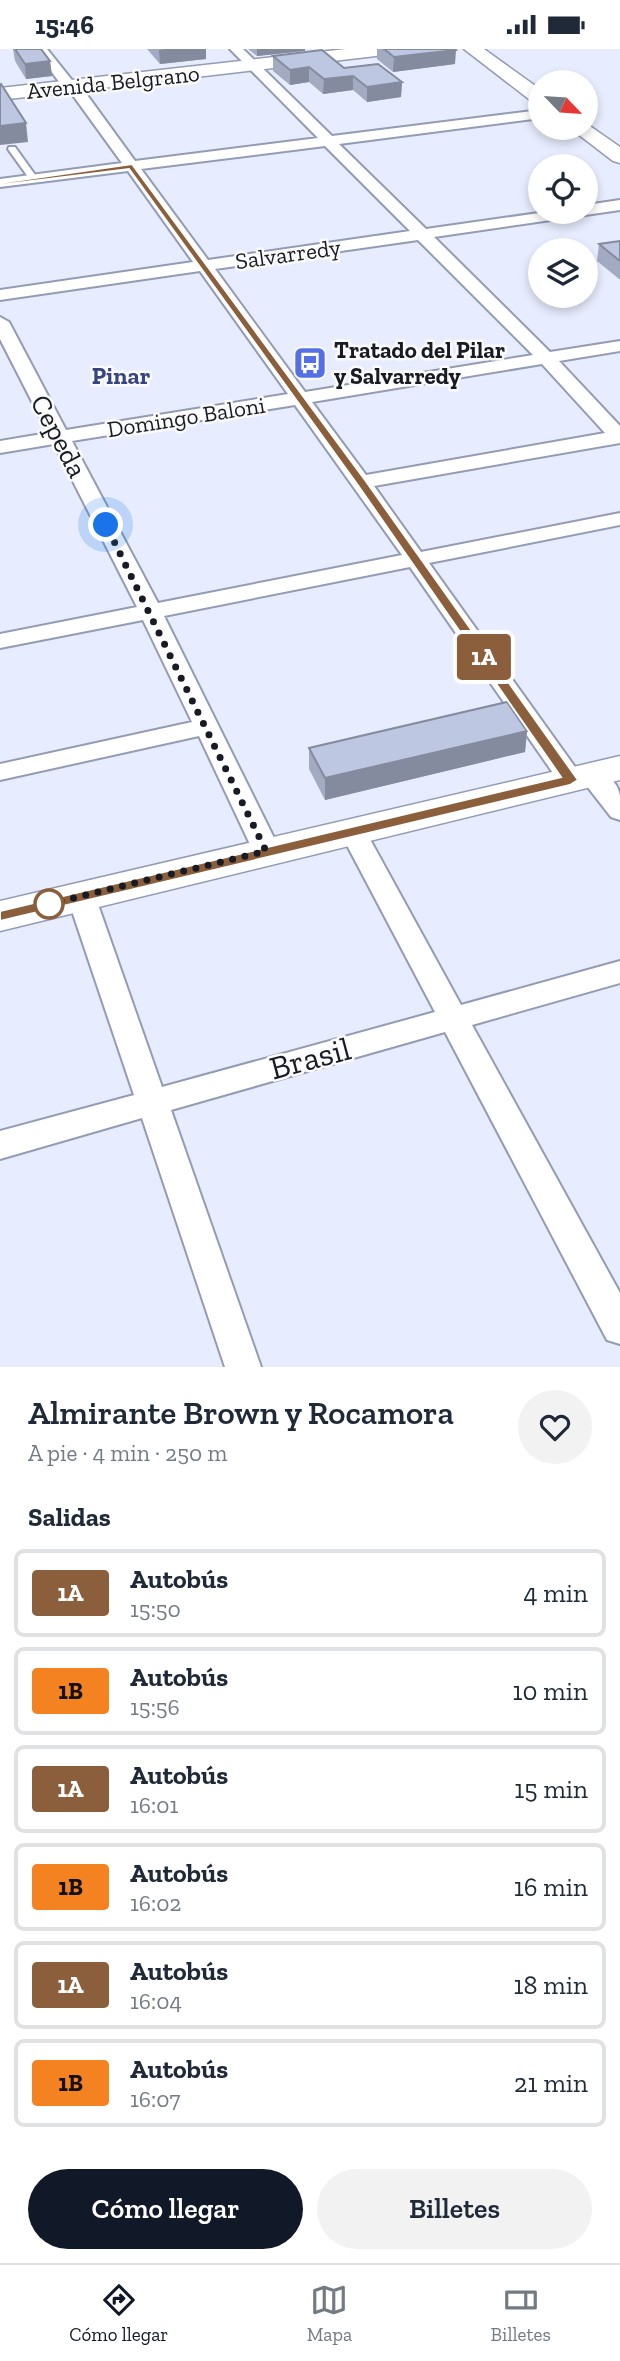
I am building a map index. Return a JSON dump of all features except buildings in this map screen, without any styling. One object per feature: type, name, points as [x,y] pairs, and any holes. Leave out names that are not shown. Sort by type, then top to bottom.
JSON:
[{"type":"main road","name":"Avenida Belgrano","points":[[0,95],[393,49]]},
{"type":"main road","points":[[473,49],[528,89]]},
{"type":"main road","points":[[597,140],[620,157]]},
{"type":"main road","points":[[0,916],[594,774]]},
{"type":"street","points":[[41,49],[70,87],[77,91],[415,559],[594,774],[620,811]]},
{"type":"street","points":[[236,49],[546,358],[620,436]]},
{"type":"street","points":[[0,183],[528,116]]},
{"type":"street","points":[[598,208],[620,205]]},
{"type":"street","name":"Salvarredy","points":[[0,295],[528,219]]},
{"type":"street","name":"Cepeda","points":[[0,322],[151,612],[266,851]]},
{"type":"street","name":"Domingo Baloni","points":[[0,447],[620,346]]},
{"type":"street","points":[[361,482],[620,436]]},
{"type":"street","points":[[0,641],[620,519]]},
{"type":"street","points":[[0,772],[205,727]]},
{"type":"street","points":[[353,832],[620,1328]]},
{"type":"street","points":[[81,896],[243,1367]]},
{"type":"street","name":"Brasil","points":[[0,1145],[620,972]]},
{"type":"lane","points":[[12,149],[34,179]]},
{"type":"bus line","name":"1A","points":[[0,183],[132,166],[361,482],[570,780],[0,916]]},
{"type":"place","name":"Tratado del Pilar y Salvarredy","points":[[310,363]]},
{"type":"district","name":"Pinar","points":[[121,375]]},
{"type":"route","points":[[49,904],[266,851],[106,525]]}]
